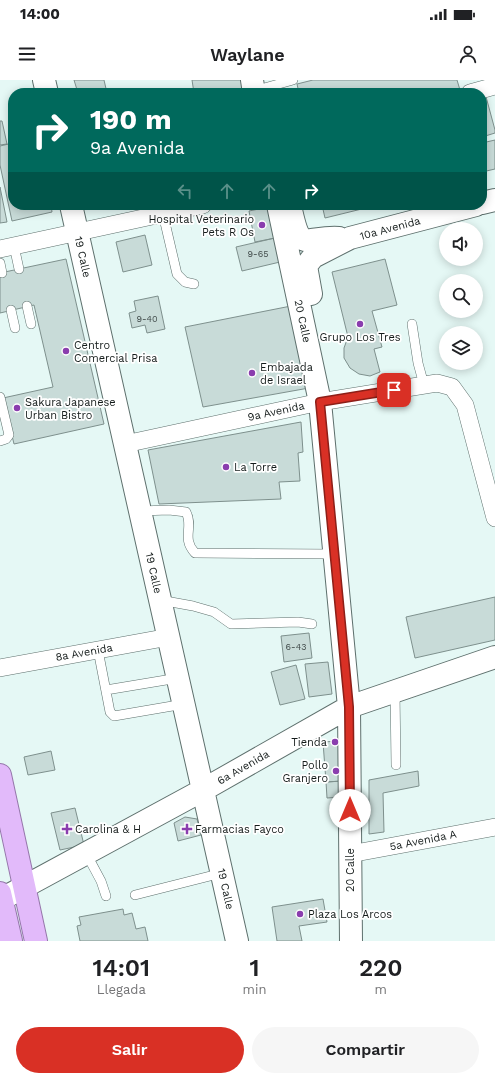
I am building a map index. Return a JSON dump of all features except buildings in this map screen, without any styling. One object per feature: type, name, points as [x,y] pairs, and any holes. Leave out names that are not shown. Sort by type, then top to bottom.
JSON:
[{"type":"highway","points":[[0,775],[36,941]]},
{"type":"highway","points":[[0,897],[11,941]]},
{"type":"street","name":"19 Calle","points":[[72,210],[237,941]]},
{"type":"street","points":[[7,248],[181,210]]},
{"type":"street","name":"20 Calle","points":[[279,210],[320,402],[349,707],[351,941]]},
{"type":"street","points":[[291,210],[296,233],[308,251],[306,272],[321,340],[312,360]]},
{"type":"street","name":"10a Avenida","points":[[308,251],[350,238],[457,210]]},
{"type":"street","name":"9a Avenida","points":[[125,444],[320,402],[437,383],[452,387],[465,405],[495,518]]},
{"type":"street","name":"8a Avenida","points":[[0,668],[168,637]]},
{"type":"street","name":"6a Avenida","points":[[0,897],[24,888],[203,790],[349,707],[495,658]]},
{"type":"street","name":"5a Avenida A","points":[[350,854],[495,826]]},
{"type":"lane","points":[[253,88],[293,80]]},
{"type":"lane","points":[[163,214],[177,274],[185,282],[194,284]]},
{"type":"lane","points":[[7,248],[19,269]]},
{"type":"lane","points":[[0,263],[2,273]]},
{"type":"lane","points":[[27,306],[31,324]]},
{"type":"lane","points":[[10,310],[15,328]]},
{"type":"lane","points":[[412,324],[424,385]]},
{"type":"lane","points":[[0,397],[9,435],[6,439],[0,441]]},
{"type":"lane","points":[[140,511],[169,510],[186,512],[188,519],[187,538],[189,546],[195,553],[334,554]]},
{"type":"lane","points":[[160,600],[193,606],[214,612],[231,624],[298,622],[312,624]]},
{"type":"lane","points":[[98,650],[110,712],[114,716],[184,704]]},
{"type":"lane","points":[[106,690],[178,678]]},
{"type":"lane","points":[[395,691],[396,765]]},
{"type":"lane","points":[[86,853],[101,881],[106,896]]},
{"type":"lane","points":[[135,895],[222,873]]},
{"type":"place","name":"Hospital Veterinario Pets R Os","points":[[262,225]]},
{"type":"place","name":"Grupo Los Tres","points":[[360,324]]},
{"type":"place","name":"Centro Comercial Prisa","points":[[66,351]]},
{"type":"place","name":"Embajada de Israel","points":[[252,373]]},
{"type":"place","name":"Sakura Japanese Urban Bistro","points":[[17,408]]},
{"type":"place","name":"La Torre","points":[[226,467]]},
{"type":"place","name":"Tienda","points":[[335,742]]},
{"type":"place","name":"Pollo Granjero","points":[[336,771]]},
{"type":"place","name":"Carolina & H","points":[[67,829]]},
{"type":"place","name":"Farmacias Fayco","points":[[187,829]]},
{"type":"place","name":"Plaza Los Arcos","points":[[300,914]]},
{"type":"route","points":[[350,810],[349,707],[320,402],[394,390]]}]
